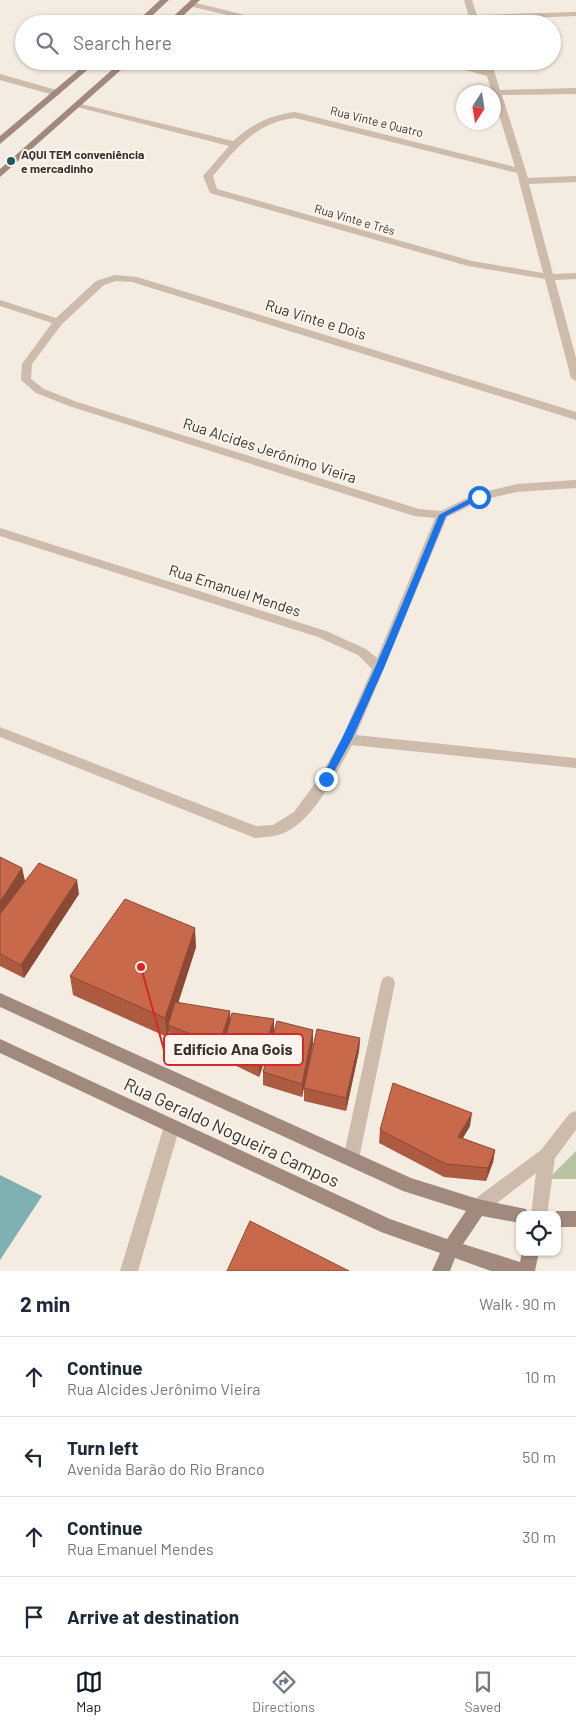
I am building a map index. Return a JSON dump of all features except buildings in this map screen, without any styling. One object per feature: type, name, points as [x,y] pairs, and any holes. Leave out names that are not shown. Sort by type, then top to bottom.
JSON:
[{"type":"street","points":[[148,15],[165,0]]},
{"type":"street","points":[[468,0],[472,15]]},
{"type":"street","points":[[179,15],[194,2],[243,15]]},
{"type":"street","points":[[561,15],[576,14]]},
{"type":"street","points":[[0,141],[84,70]]},
{"type":"street","points":[[0,174],[117,70]]},
{"type":"street","points":[[474,70],[491,74]]},
{"type":"street","points":[[489,70],[494,85]]},
{"type":"street","points":[[0,77],[57,93]]},
{"type":"street","points":[[501,93],[576,91]]},
{"type":"street","points":[[77,106],[234,144]]},
{"type":"street","points":[[501,109],[524,181],[576,378]]},
{"type":"street","name":"Rua Vinte e Quatro","points":[[234,144],[263,122],[278,115],[295,115],[520,171]]},
{"type":"street","name":"Rua Vinte e Três","points":[[234,144],[208,176],[213,191],[471,264],[549,278]]},
{"type":"street","points":[[524,181],[576,179]]},
{"type":"street","points":[[549,278],[576,276]]},
{"type":"street","name":"Rua Vinte e Dois","points":[[58,322],[100,283],[115,278],[133,279],[576,416]]},
{"type":"street","points":[[0,303],[58,322]]},
{"type":"street","name":"Rua Alcides Jerônimo Vieira","points":[[58,322],[27,364],[26,380],[40,391],[82,407],[418,513],[442,515]]},
{"type":"street","points":[[0,732],[255,832],[276,830],[299,816],[312,800],[348,739],[442,515],[479,497],[517,488],[576,484]]},
{"type":"street","name":"Rua Emanuel Mendes","points":[[0,532],[322,634],[362,652],[379,668]]},
{"type":"street","points":[[348,739],[576,762]]},
{"type":"street","points":[[351,1160],[388,983]]},
{"type":"street","name":"Rua Geraldo Nogueira Campos","points":[[0,1000],[409,1185],[478,1207],[516,1214]]},
{"type":"street","name":"Rua Geraldo Nogueira Campos","points":[[0,1046],[387,1226],[450,1249],[521,1271]]},
{"type":"street","points":[[441,1271],[450,1249],[478,1207],[547,1155],[576,1118]]},
{"type":"street","points":[[129,1271],[172,1126]]},
{"type":"street","points":[[540,1211],[547,1155]]},
{"type":"street","points":[[561,1219],[576,1219]]},
{"type":"street","points":[[526,1271],[529,1256]]},
{"type":"green space","points":[[576,1151],[576,1179],[548,1179]]},
{"type":"water","points":[[0,1175],[42,1196],[0,1260]]},
{"type":"place","name":"AQUI TEM conveniência e mercadinho","points":[[11,161]]},
{"type":"place","name":"Edifício Ana Gois","points":[[141,967]]},
{"type":"route","points":[[326,779],[348,739],[442,515],[479,497]]}]
